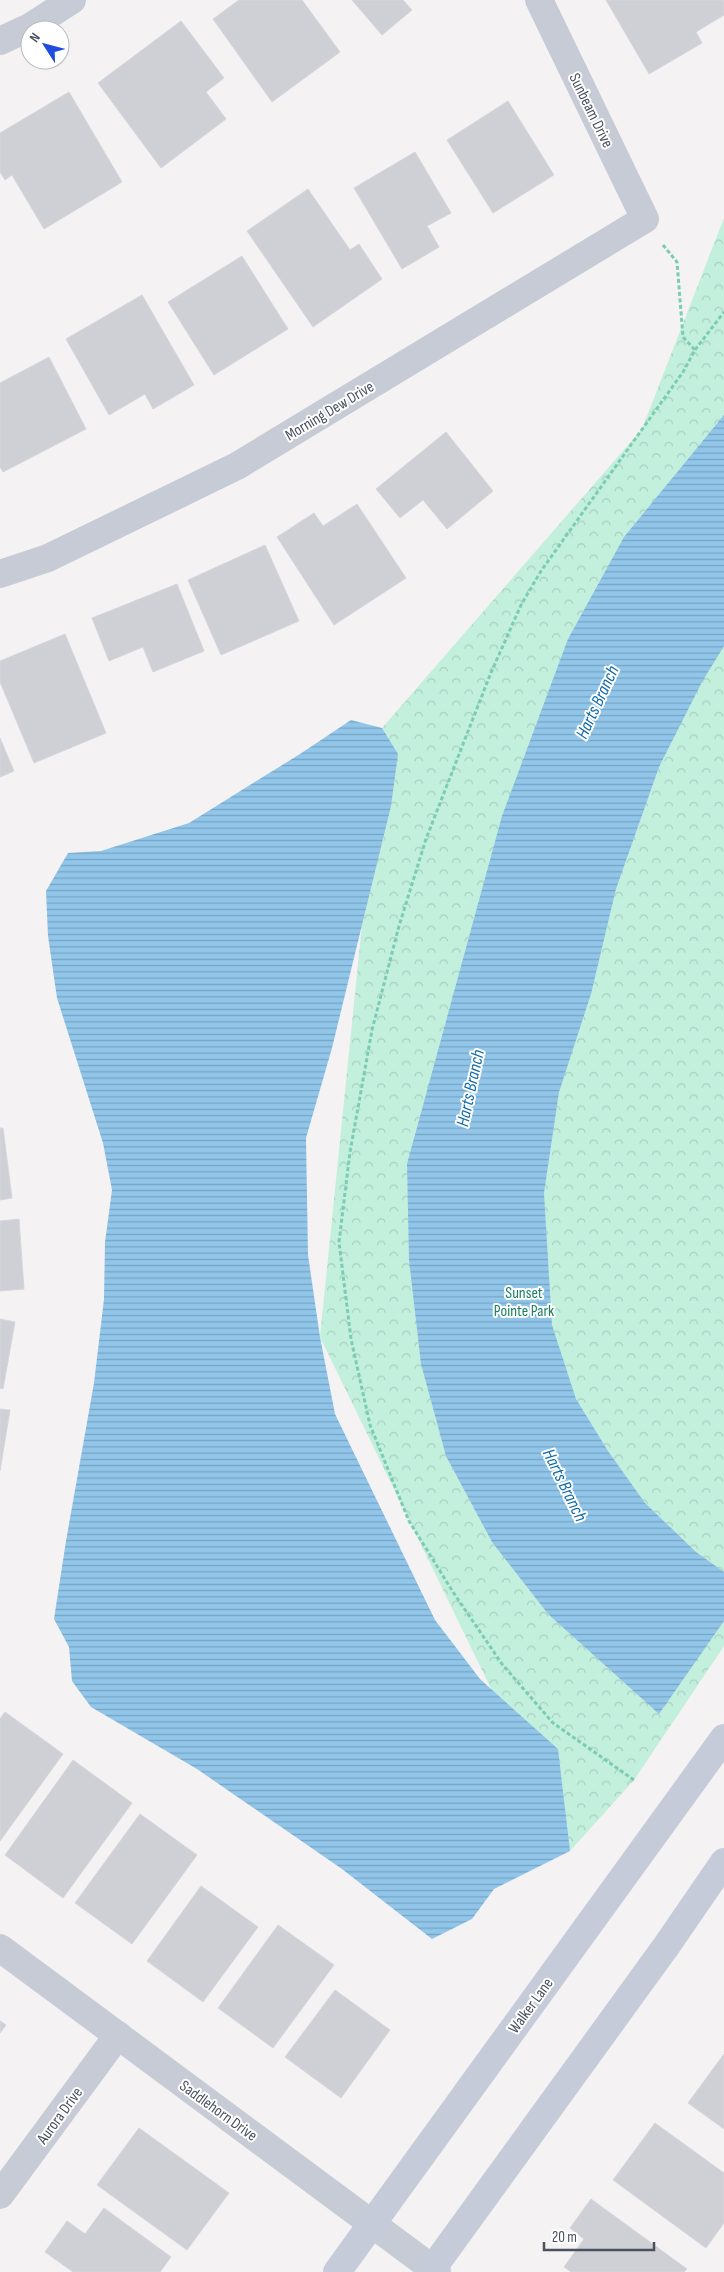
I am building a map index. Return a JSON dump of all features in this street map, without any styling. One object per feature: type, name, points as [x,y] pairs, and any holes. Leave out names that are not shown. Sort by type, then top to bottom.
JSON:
[{"type":"street","points":[[0,41],[30,27],[72,0]]},
{"type":"street","name":"Sunbeam Drive","points":[[539,0],[645,219]]},
{"type":"street","name":"Morning Dew Drive","points":[[0,574],[48,558],[237,466],[645,219]]},
{"type":"street","name":"Walker Lane","points":[[337,2272],[724,1738]]},
{"type":"street","points":[[433,2271],[667,1946],[724,1862]]},
{"type":"street","name":"Saddlehorn Drive","points":[[0,1948],[433,2271]]},
{"type":"street","name":"Aurora Drive","points":[[0,2195],[118,2035]]},
{"type":"path","points":[[645,219],[677,262],[683,337],[695,350]]},
{"type":"path","points":[[634,1780],[553,1723],[502,1664],[453,1592],[409,1521],[370,1424],[351,1339],[339,1242],[350,1152],[372,1030],[399,926],[426,839],[490,675],[520,605],[541,572],[683,372],[695,350],[724,312]]},
{"type":"green space","name":"Sunset Pointe Park","points":[[724,218],[724,1646],[634,1780],[570,1851],[320,1337],[382,728],[642,429]]},
{"type":"water","name":"Harts Branch","points":[[724,415],[724,646],[702,682],[659,767],[616,889],[591,994],[559,1092],[544,1193],[552,1325],[576,1399],[608,1451],[645,1503],[696,1552],[724,1572],[724,1621],[659,1714],[548,1614],[492,1542],[446,1456],[421,1364],[409,1260],[407,1164],[502,816],[568,639],[624,537]]},
{"type":"water","points":[[351,720],[382,728],[398,754],[391,806],[332,1048],[306,1138],[308,1255],[320,1337],[335,1414],[435,1620],[480,1679],[558,1749],[570,1851],[494,1889],[472,1919],[432,1939],[342,1869],[197,1769],[91,1707],[72,1681],[69,1647],[54,1619],[94,1383],[104,1299],[105,1242],[112,1190],[103,1143],[57,998],[48,936],[46,891],[68,853],[101,851],[189,823]]},
{"type":"building","points":[[239,0],[302,0],[340,52],[272,102],[213,19]]},
{"type":"building","points":[[352,0],[403,0],[412,10],[382,35]]},
{"type":"building","points":[[606,0],[724,0],[724,15],[696,32],[702,43],[649,74]]},
{"type":"building","points":[[181,21],[224,78],[206,92],[226,119],[161,168],[98,83]]},
{"type":"building","points":[[69,92],[122,182],[44,229],[12,175],[5,180],[0,172],[0,133]]},
{"type":"building","points":[[508,101],[554,175],[493,213],[447,140]]},
{"type":"building","points":[[415,152],[451,213],[427,226],[439,247],[402,269],[354,188]]},
{"type":"building","points":[[308,189],[350,250],[359,244],[382,279],[313,327],[247,231]]},
{"type":"building","points":[[242,256],[288,329],[214,375],[168,302]]},
{"type":"building","points":[[142,295],[194,385],[153,409],[145,394],[109,415],[66,339]]},
{"type":"building","points":[[49,357],[86,429],[3,472],[0,467],[0,383]]},
{"type":"building","points":[[446,432],[493,491],[447,529],[423,500],[400,518],[376,489]]},
{"type":"building","points":[[357,504],[406,578],[334,625],[277,537],[314,513],[323,526]]},
{"type":"building","points":[[265,545],[299,621],[221,655],[188,580]]},
{"type":"building","points":[[177,584],[204,651],[153,672],[143,647],[109,661],[92,618]]},
{"type":"building","points":[[65,634],[106,733],[34,763],[0,682],[0,661]]},
{"type":"building","points":[[0,738],[14,771],[0,777]]},
{"type":"building","points":[[0,1128],[3,1128],[12,1198],[0,1200]]},
{"type":"building","points":[[19,1219],[24,1289],[0,1291],[0,1221]]},
{"type":"building","points":[[0,1319],[15,1322],[3,1389],[0,1388]]},
{"type":"building","points":[[0,1409],[10,1410],[0,1471]]},
{"type":"building","points":[[5,1712],[63,1754],[0,1841],[0,1719]]},
{"type":"building","points":[[73,1760],[132,1803],[63,1898],[5,1855]]},
{"type":"building","points":[[140,1814],[197,1855],[132,1944],[75,1903]]},
{"type":"building","points":[[201,1886],[258,1927],[203,2002],[147,1961]]},
{"type":"building","points":[[278,1925],[334,1965],[273,2048],[218,2008]]},
{"type":"building","points":[[335,1990],[390,2030],[341,2098],[285,2057]]},
{"type":"building","points":[[0,2021],[6,2025],[0,2033]]},
{"type":"building","points":[[724,2054],[724,2129],[688,2103]]},
{"type":"building","points":[[655,2123],[724,2173],[724,2223],[706,2248],[613,2180]]},
{"type":"building","points":[[139,2128],[229,2193],[187,2250],[97,2185]]},
{"type":"building","points":[[591,2199],[687,2269],[684,2272],[571,2272],[564,2267],[584,2239],[570,2228]]},
{"type":"building","points":[[104,2208],[171,2257],[160,2272],[73,2272],[45,2252],[67,2221],[85,2234]]}]
